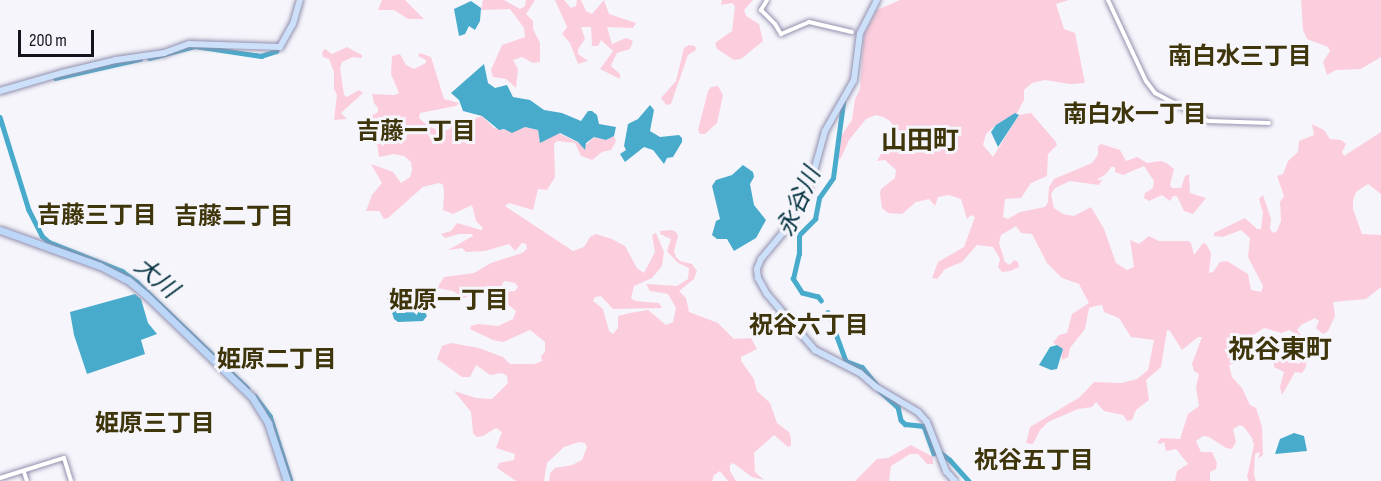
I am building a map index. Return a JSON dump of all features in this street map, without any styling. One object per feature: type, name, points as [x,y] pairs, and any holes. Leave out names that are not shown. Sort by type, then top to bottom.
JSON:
[{"type":"highway","points":[[0,230],[100,266],[128,280],[146,295],[252,398],[268,423],[288,481]]},
{"type":"main road","points":[[0,92],[116,60],[164,53],[189,44],[278,47],[293,24],[300,0]]},
{"type":"main road","points":[[877,0],[860,33],[854,80],[825,131],[811,182],[791,223],[761,259],[757,273],[768,294],[815,350],[860,373],[876,387],[913,408],[923,417],[946,471],[955,481]]},
{"type":"street","points":[[767,0],[761,10],[781,34],[809,22],[852,32]]},
{"type":"street","points":[[1108,0],[1142,74],[1155,93],[1208,121],[1269,123]]},
{"type":"street","points":[[0,478],[64,458],[71,481]]},
{"type":"street","points":[[24,472],[27,481]]},
{"type":"shaded area","points":[[382,0],[405,0],[424,19],[408,19],[394,10],[378,10]]},
{"type":"shaded area","points":[[483,0],[504,0],[520,9],[525,6],[526,0],[535,0],[526,14],[533,21],[533,29],[540,43],[540,62],[533,63],[522,57],[513,60],[518,69],[516,88],[506,79],[493,77],[491,70],[502,45],[525,37],[524,28],[510,9],[481,10]]},
{"type":"shaded area","points":[[555,0],[564,0],[571,8],[576,6],[577,0],[581,0],[586,11],[592,14],[604,0],[609,14],[636,23],[633,28],[607,27],[612,44],[626,38],[633,41],[630,49],[617,53],[612,63],[611,66],[620,74],[620,79],[600,69],[613,51],[601,40],[598,46],[592,46],[591,27],[581,27],[585,39],[578,49],[578,54],[588,61],[578,64],[570,43],[562,34],[567,27]]},
{"type":"shaded area","points":[[722,0],[753,0],[744,10],[746,16],[759,24],[763,41],[741,59],[734,60],[717,49],[715,43],[732,31],[735,6],[732,3],[721,5]]},
{"type":"shaded area","points":[[900,0],[1069,0],[1056,4],[1064,29],[1075,33],[1085,83],[1070,84],[1045,80],[1032,83],[1024,90],[1024,100],[1017,113],[996,125],[986,134],[983,145],[993,157],[1019,115],[1031,113],[1056,142],[1057,145],[1048,154],[1047,176],[1031,183],[1021,198],[1005,199],[1003,217],[1008,219],[1020,212],[1045,207],[1048,202],[1049,187],[1054,179],[1092,163],[1098,155],[1098,146],[1101,144],[1120,150],[1126,161],[1137,157],[1147,163],[1161,161],[1168,164],[1174,169],[1170,185],[1172,188],[1181,188],[1185,176],[1189,174],[1190,193],[1206,198],[1193,214],[1184,211],[1177,196],[1173,196],[1170,201],[1162,195],[1149,201],[1144,198],[1145,193],[1153,188],[1154,181],[1144,166],[1123,175],[1115,172],[1115,167],[1111,167],[1098,179],[1099,181],[1103,179],[1099,185],[1070,181],[1055,188],[1051,194],[1054,208],[1063,214],[1074,216],[1091,207],[1104,229],[1116,263],[1127,270],[1134,267],[1130,240],[1139,244],[1149,236],[1159,241],[1188,241],[1191,243],[1194,255],[1203,243],[1211,253],[1209,273],[1213,272],[1220,262],[1227,261],[1248,274],[1251,290],[1261,292],[1263,286],[1248,257],[1250,238],[1241,230],[1223,237],[1214,236],[1214,233],[1245,218],[1257,229],[1261,229],[1263,213],[1259,199],[1263,195],[1271,219],[1270,229],[1273,233],[1277,231],[1281,221],[1280,202],[1284,196],[1277,176],[1283,174],[1288,161],[1298,152],[1299,141],[1314,135],[1312,124],[1324,130],[1330,139],[1341,140],[1346,144],[1342,152],[1344,156],[1381,132],[1381,194],[1368,184],[1356,192],[1353,209],[1362,234],[1381,235],[1381,287],[1366,299],[1333,302],[1335,316],[1328,331],[1323,334],[1316,328],[1319,321],[1315,318],[1301,325],[1297,330],[1308,344],[1306,367],[1302,373],[1295,372],[1282,395],[1280,387],[1284,372],[1274,367],[1274,363],[1283,360],[1299,364],[1302,359],[1302,341],[1297,334],[1289,330],[1281,333],[1264,328],[1250,339],[1253,345],[1245,360],[1229,365],[1232,377],[1242,388],[1250,405],[1256,408],[1262,427],[1263,455],[1258,459],[1260,452],[1255,454],[1256,481],[1249,481],[1247,477],[1254,445],[1252,438],[1240,425],[1233,429],[1236,442],[1232,449],[1226,448],[1209,437],[1203,436],[1196,441],[1201,452],[1212,452],[1217,463],[1216,469],[1210,472],[1210,481],[1175,481],[1177,471],[1188,464],[1176,449],[1166,451],[1164,442],[1157,443],[1161,438],[1180,439],[1188,414],[1199,406],[1196,387],[1199,374],[1194,371],[1192,364],[1202,337],[1198,337],[1182,350],[1167,330],[1161,367],[1146,380],[1149,400],[1136,410],[1132,420],[1127,421],[1123,415],[1104,411],[1096,402],[1092,407],[1078,409],[1048,422],[1040,430],[1033,444],[1026,443],[1030,427],[1080,397],[1094,382],[1121,383],[1137,379],[1148,370],[1154,340],[1131,337],[1119,318],[1104,312],[1102,305],[1095,306],[1089,308],[1085,329],[1070,348],[1068,357],[1062,360],[1060,347],[1053,343],[1059,335],[1067,333],[1072,314],[1089,303],[1079,284],[1062,278],[1047,263],[1032,234],[1021,233],[1016,226],[1001,235],[999,243],[1005,262],[1010,265],[1014,260],[1018,262],[1019,267],[1010,271],[1002,272],[998,267],[1000,259],[993,247],[977,245],[962,262],[945,269],[937,279],[932,278],[938,262],[964,247],[975,217],[971,215],[967,219],[961,199],[949,195],[938,197],[935,206],[929,199],[916,202],[902,214],[888,213],[882,208],[881,189],[895,178],[896,170],[885,160],[877,161],[895,129],[890,121],[883,117],[876,115],[866,119],[849,140],[841,158],[836,159],[841,136],[852,120],[855,99],[860,89],[864,35],[877,10]]},
{"type":"shaded area","points":[[1301,0],[1381,0],[1381,57],[1361,69],[1336,70],[1327,75],[1323,62],[1330,51],[1328,47],[1307,39],[1303,30]]},
{"type":"shaded area","points":[[689,45],[695,46],[696,50],[688,55],[671,104],[666,105],[661,98],[676,81],[684,48]]},
{"type":"shaded area","points":[[347,47],[362,55],[362,58],[353,57],[342,62],[340,68],[344,95],[347,97],[359,90],[363,93],[341,113],[347,119],[334,120],[337,95],[334,89],[334,72],[329,59],[323,57],[322,52],[325,49],[332,54]]},
{"type":"shaded area","points":[[420,53],[431,57],[444,99],[459,103],[456,106],[420,113],[419,118],[428,126],[440,131],[447,130],[451,128],[450,120],[458,124],[482,116],[494,128],[510,131],[525,127],[538,130],[540,142],[558,133],[585,146],[594,137],[606,140],[614,136],[616,141],[611,150],[602,152],[592,160],[581,156],[575,143],[557,141],[554,144],[555,177],[547,190],[538,189],[533,210],[509,203],[505,206],[573,251],[584,247],[590,237],[596,234],[612,239],[625,246],[637,268],[644,273],[655,252],[652,235],[656,233],[664,252],[662,266],[652,278],[634,286],[631,298],[635,301],[659,303],[662,308],[613,309],[601,296],[595,297],[593,301],[603,309],[609,331],[613,334],[618,328],[618,316],[630,313],[648,310],[666,325],[673,322],[676,308],[668,294],[650,291],[646,284],[677,286],[688,279],[689,268],[678,263],[667,251],[671,239],[660,234],[660,231],[676,232],[678,236],[674,251],[676,257],[680,261],[692,264],[697,271],[694,279],[679,291],[686,298],[689,312],[718,323],[734,339],[751,338],[757,349],[741,357],[741,361],[754,379],[757,391],[770,403],[777,423],[789,432],[791,446],[788,447],[774,435],[754,453],[755,472],[764,480],[752,477],[733,463],[730,465],[730,471],[736,481],[728,481],[720,471],[714,475],[712,481],[549,481],[550,473],[555,468],[572,465],[582,460],[587,447],[585,443],[579,442],[564,447],[547,463],[544,481],[516,481],[497,468],[499,463],[514,460],[515,454],[496,448],[502,432],[496,428],[483,436],[477,437],[473,433],[471,412],[454,391],[476,398],[492,399],[508,383],[507,376],[502,373],[490,375],[476,365],[470,377],[462,377],[437,359],[442,346],[451,343],[479,348],[503,357],[510,364],[535,364],[542,361],[545,342],[530,330],[503,342],[493,340],[470,329],[471,326],[478,324],[498,326],[513,319],[516,311],[498,297],[497,293],[515,291],[518,287],[515,283],[504,281],[500,289],[487,287],[464,298],[453,291],[437,288],[444,277],[474,273],[491,263],[522,253],[527,249],[526,244],[522,243],[515,251],[509,244],[485,251],[466,252],[462,248],[448,250],[473,236],[472,234],[459,234],[445,238],[441,234],[451,231],[457,223],[481,230],[483,228],[476,221],[472,205],[453,214],[443,210],[444,191],[443,185],[439,183],[423,187],[388,218],[384,219],[379,211],[366,211],[372,195],[382,183],[371,164],[393,172],[401,183],[410,177],[412,170],[411,162],[404,156],[394,154],[379,157],[377,144],[405,140],[408,132],[396,133],[388,129],[383,134],[370,136],[367,133],[366,119],[378,112],[372,94],[394,95],[399,93],[391,74],[392,56],[400,54],[406,65],[414,69],[426,63],[426,60],[418,56]]},
{"type":"shaded area","points":[[718,86],[723,95],[717,123],[705,134],[700,134],[698,130],[708,91],[711,87]]},
{"type":"shaded area","points":[[911,445],[933,457],[933,464],[927,464],[918,454],[910,454],[891,466],[889,481],[855,481],[877,459],[888,458]]},
{"type":"water","points":[[471,1],[481,8],[480,21],[475,30],[469,26],[465,34],[459,36],[454,9]]},
{"type":"water","points":[[484,64],[488,83],[495,88],[507,85],[513,97],[530,100],[544,110],[562,113],[581,121],[588,111],[592,111],[597,115],[599,124],[616,127],[614,136],[606,140],[594,137],[586,143],[585,150],[578,142],[560,133],[540,143],[538,130],[525,127],[512,133],[504,129],[499,130],[482,116],[463,111],[459,100],[451,93]]},
{"type":"water","points":[[650,105],[654,110],[650,131],[660,137],[679,135],[682,142],[673,157],[667,158],[664,164],[653,150],[644,147],[625,162],[620,154],[626,150],[624,146],[628,124],[638,119]]},
{"type":"water","points":[[1015,113],[1019,115],[998,147],[991,132],[996,125]]},
{"type":"water","points":[[743,165],[753,172],[754,177],[750,184],[754,205],[766,220],[756,238],[734,251],[727,239],[717,239],[712,235],[716,221],[720,219],[712,186],[716,180],[732,175]]},
{"type":"water","points":[[410,286],[416,301],[422,306],[427,316],[423,321],[398,322],[394,319],[387,297]]},
{"type":"water","points":[[135,294],[141,299],[148,323],[157,334],[141,340],[145,354],[87,374],[74,335],[70,312]]},
{"type":"water","points":[[1057,345],[1063,349],[1057,369],[1051,370],[1039,365],[1050,347]]},
{"type":"water","points":[[1294,433],[1304,436],[1307,451],[1275,454],[1280,439]]},
{"type":"waterway","points":[[149,58],[195,46],[261,56],[276,51],[278,46]]},
{"type":"waterway","points":[[55,78],[140,59]]},
{"type":"waterway","name":"永谷川","points":[[821,301],[818,297],[802,293],[793,279],[799,254],[799,235],[815,219],[819,198],[833,178],[843,103]]},
{"type":"waterway","name":"大川","points":[[0,117],[29,210],[42,236],[49,242],[122,271],[137,282],[247,388]]},
{"type":"waterway","points":[[828,312],[846,361],[862,367],[876,384]]},
{"type":"waterway","points":[[880,391],[898,407],[901,420],[905,424],[924,426],[934,453],[941,453],[950,460],[969,481]]},
{"type":"waterway","name":"大川","points":[[255,396],[270,416],[291,481]]},
{"type":"district","name":"南白水三丁目","points":[[1240,57]]},
{"type":"district","name":"南白水一丁目","points":[[1135,115]]},
{"type":"district","name":"吉藤一丁目","points":[[416,132]]},
{"type":"district","name":"山田町","points":[[920,142]]},
{"type":"district","name":"吉藤三丁目","points":[[97,216]]},
{"type":"district","name":"吉藤二丁目","points":[[234,217]]},
{"type":"district","name":"姫原一丁目","points":[[449,301]]},
{"type":"district","name":"祝谷六丁目","points":[[809,326]]},
{"type":"district","name":"祝谷東町","points":[[1280,351]]},
{"type":"district","name":"姫原二丁目","points":[[277,360]]},
{"type":"district","name":"姫原三丁目","points":[[155,424]]},
{"type":"district","name":"祝谷五丁目","points":[[1034,461]]}]
